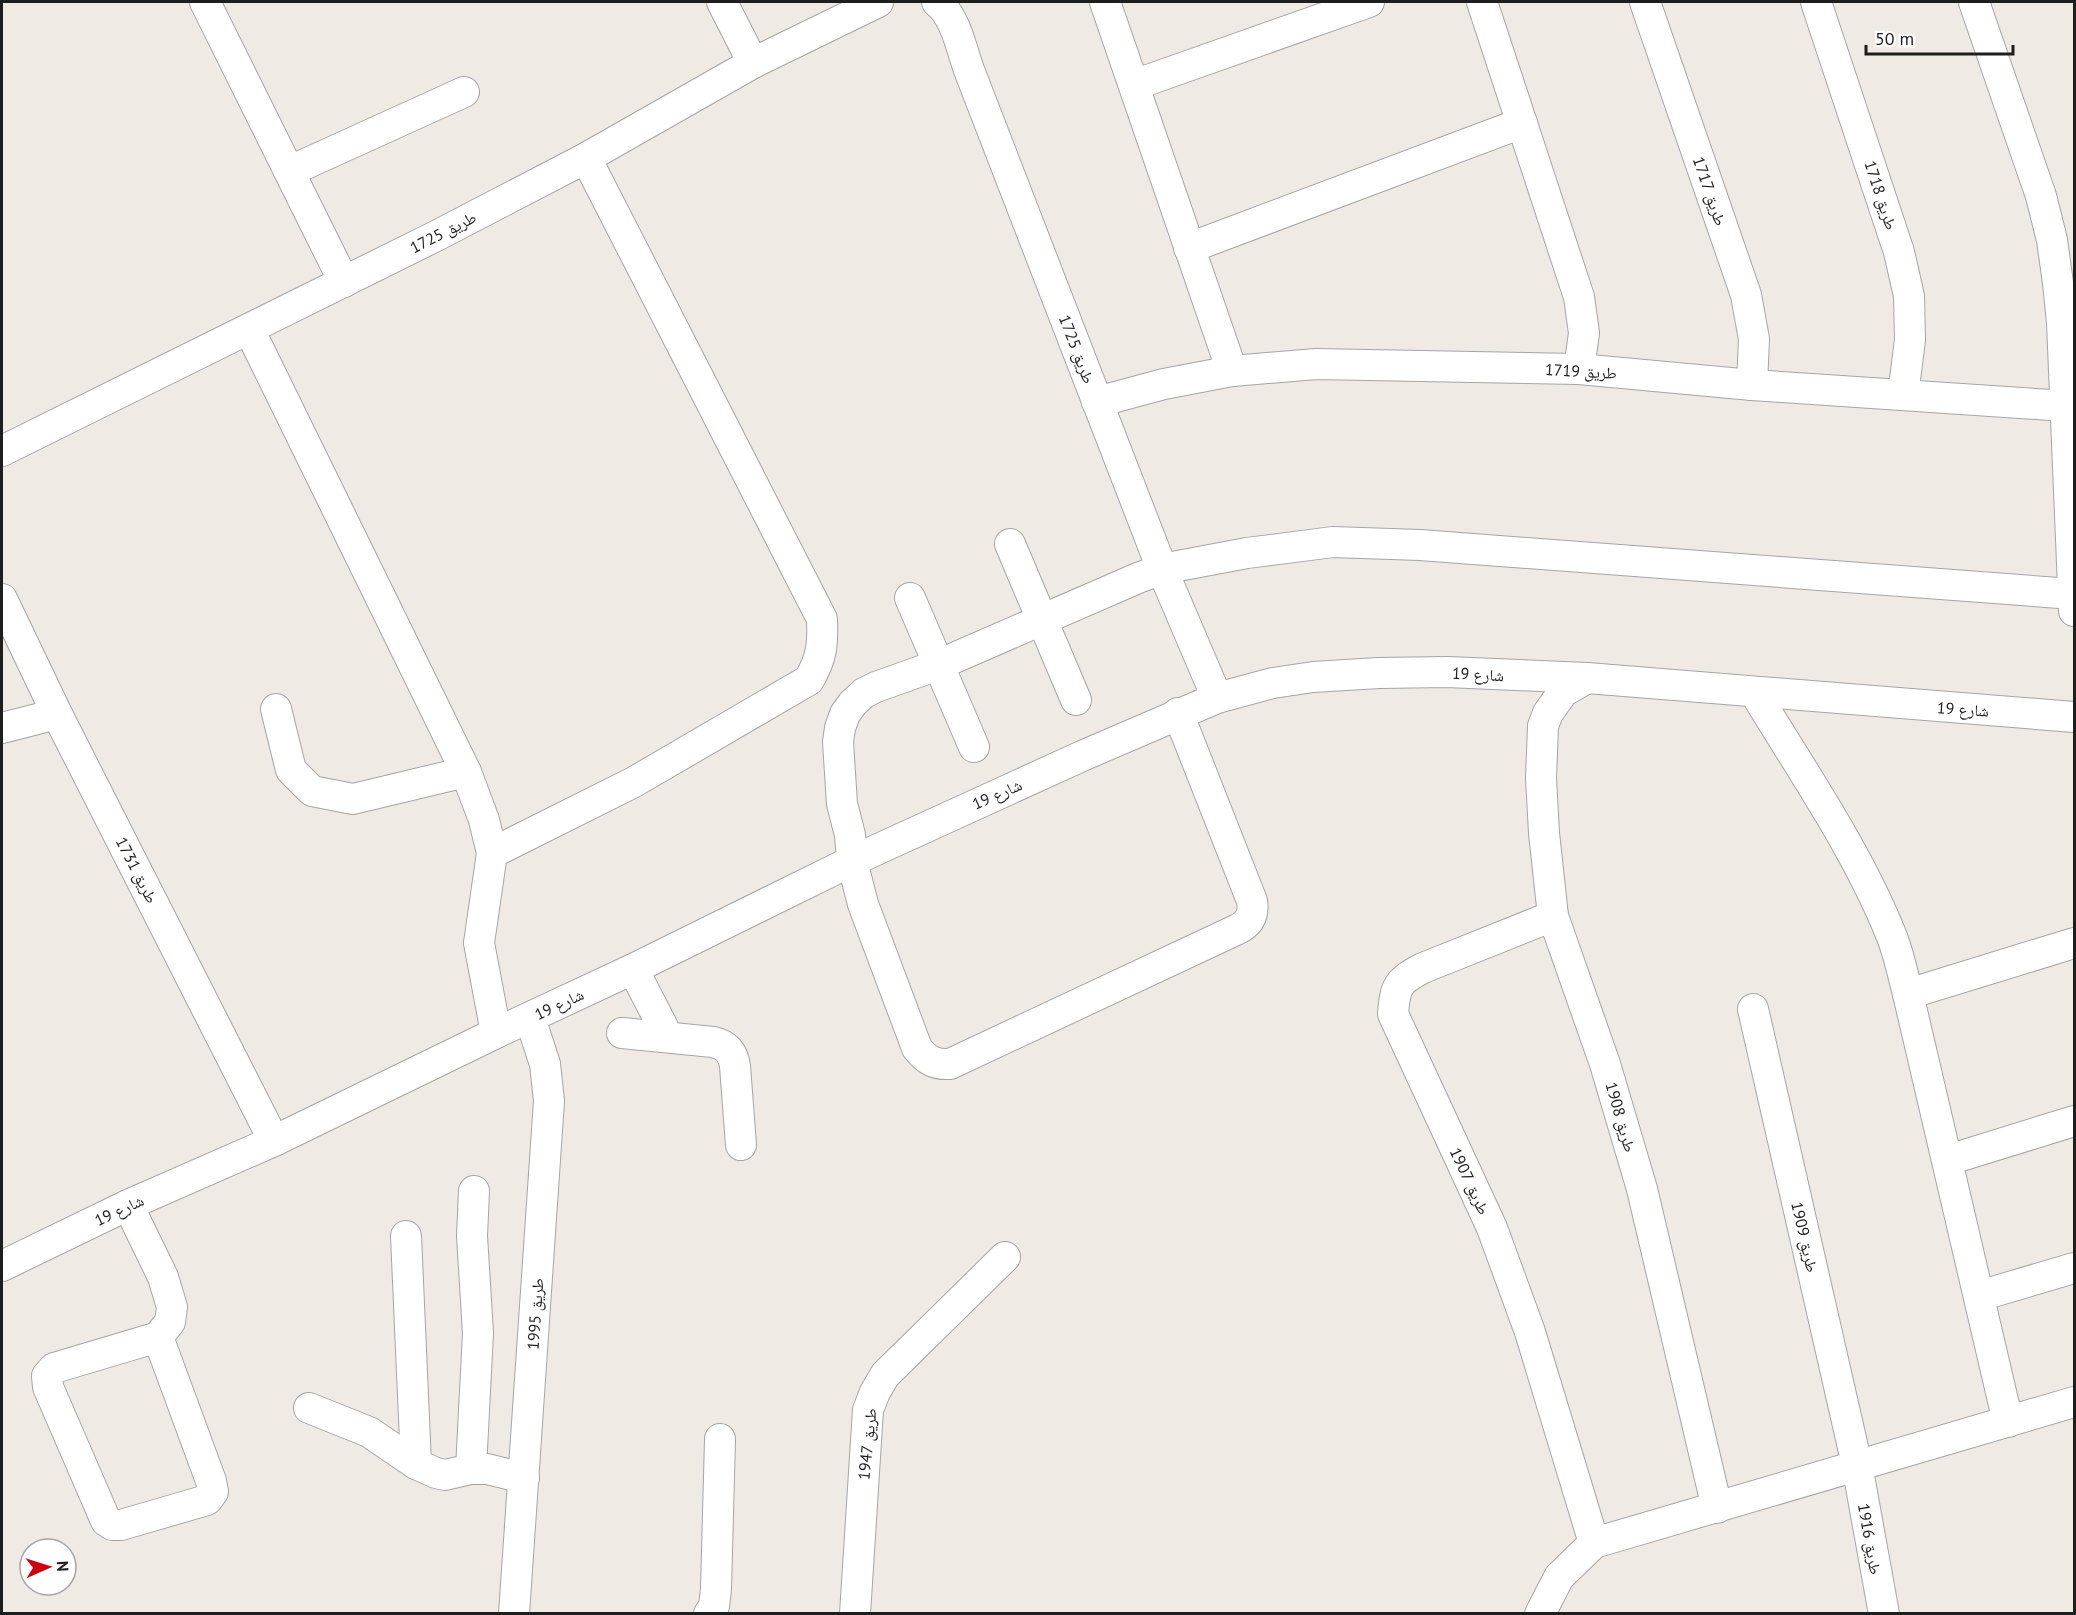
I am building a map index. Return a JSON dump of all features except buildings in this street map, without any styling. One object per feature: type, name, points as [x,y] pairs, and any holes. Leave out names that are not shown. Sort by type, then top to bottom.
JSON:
[{"type":"street","points":[[205,2],[344,282]]},
{"type":"street","points":[[722,2],[753,63]]},
{"type":"street","name":"طريق 1725","points":[[2,451],[344,282],[586,158],[753,63],[878,2]]},
{"type":"street","name":"طريق 1725","points":[[937,2],[949,14],[954,26],[1162,569],[1217,698]]},
{"type":"street","points":[[1105,2],[1232,372]]},
{"type":"street","points":[[1134,85],[1369,2]]},
{"type":"street","points":[[1482,2],[1579,297],[1584,333],[1580,369]]},
{"type":"street","name":"طريق 1717","points":[[1645,2],[1746,295],[1754,339],[1752,385]]},
{"type":"street","name":"طريق 1718","points":[[1816,2],[1899,252],[1909,296],[1910,340],[1903,395]]},
{"type":"street","points":[[1178,713],[1252,901],[1253,908],[1249,921],[1238,929],[950,1064],[927,1060],[918,1048],[863,904],[852,861],[850,835],[843,804],[838,742],[845,714],[853,703],[870,690],[939,665],[1162,569],[1247,553],[1333,542],[1420,544],[2074,603],[2067,406],[2068,323],[2042,196],[1974,2]]},
{"type":"street","points":[[290,171],[464,92]]},
{"type":"street","points":[[1189,248],[1522,123]]},
{"type":"street","points":[[492,853],[634,783],[809,680],[824,646],[822,619],[586,158]]},
{"type":"street","points":[[249,328],[466,772],[484,820],[492,853],[479,943],[496,1033]]},
{"type":"street","name":"طريق 1719","points":[[1097,402],[1164,384],[1232,372],[1316,364],[1580,369],[1752,385],[2067,406]]},
{"type":"street","points":[[1010,544],[1076,700]]},
{"type":"street","points":[[910,598],[974,747]]},
{"type":"street","name":"طريق 1731","points":[[2,599],[57,714],[274,1141]]},
{"type":"street","name":"شارع 19","points":[[2,1266],[128,1205],[274,1141],[852,861],[1178,713],[1217,698],[1273,683],[1313,677],[1436,672],[1587,678],[2074,717]]},
{"type":"street","name":"طريق 1908","points":[[1506,675],[1530,696],[1543,726]]},
{"type":"street","name":"طريق 1908","points":[[1587,678],[1574,684],[1559,697],[1548,713],[1543,726],[1541,778],[1553,916],[1605,1064],[1642,1189],[1717,1508]]},
{"type":"street","points":[[1755,693],[1846,844],[1875,897],[1893,939],[1948,1160],[2008,1422]]},
{"type":"street","points":[[276,710],[291,770],[312,791],[353,799],[466,772]]},
{"type":"street","points":[[2,728],[57,714]]},
{"type":"street","name":"طريق 1907","points":[[1553,916],[1405,977],[1395,994],[1393,1014],[1492,1228],[1530,1332],[1594,1543]]},
{"type":"street","points":[[1908,994],[2074,943]]},
{"type":"street","points":[[633,969],[663,1026],[664,1037]]},
{"type":"street","name":"طريق 1909","points":[[1753,1009],[1857,1465]]},
{"type":"street","name":"طريق 1995","points":[[514,1614],[549,1101],[545,1065],[530,1018]]},
{"type":"street","points":[[622,1033],[720,1043],[730,1051],[735,1066],[741,1145]]},
{"type":"street","points":[[1948,1160],[2074,1121]]},
{"type":"street","points":[[471,1469],[478,1333],[472,1252],[474,1191]]},
{"type":"street","points":[[128,1205],[163,1277],[172,1307],[170,1322],[158,1337],[54,1368],[47,1376],[48,1387],[97,1501],[106,1521],[112,1525],[207,1500],[213,1492],[158,1337]]},
{"type":"street","points":[[406,1236],[416,1464]]},
{"type":"street","name":"طريق 1947","points":[[855,1614],[868,1410],[875,1392],[885,1375],[1005,1257]]},
{"type":"street","points":[[1979,1296],[2074,1268]]},
{"type":"street","points":[[1540,1614],[1559,1577],[1594,1543],[2074,1402]]},
{"type":"street","points":[[309,1408],[369,1432],[416,1464],[436,1473],[445,1475],[471,1469],[487,1469],[524,1478]]},
{"type":"street","points":[[709,1614],[714,1606],[716,1589],[720,1439]]},
{"type":"street","name":"طريق 1916","points":[[1857,1465],[1884,1614]]}]
